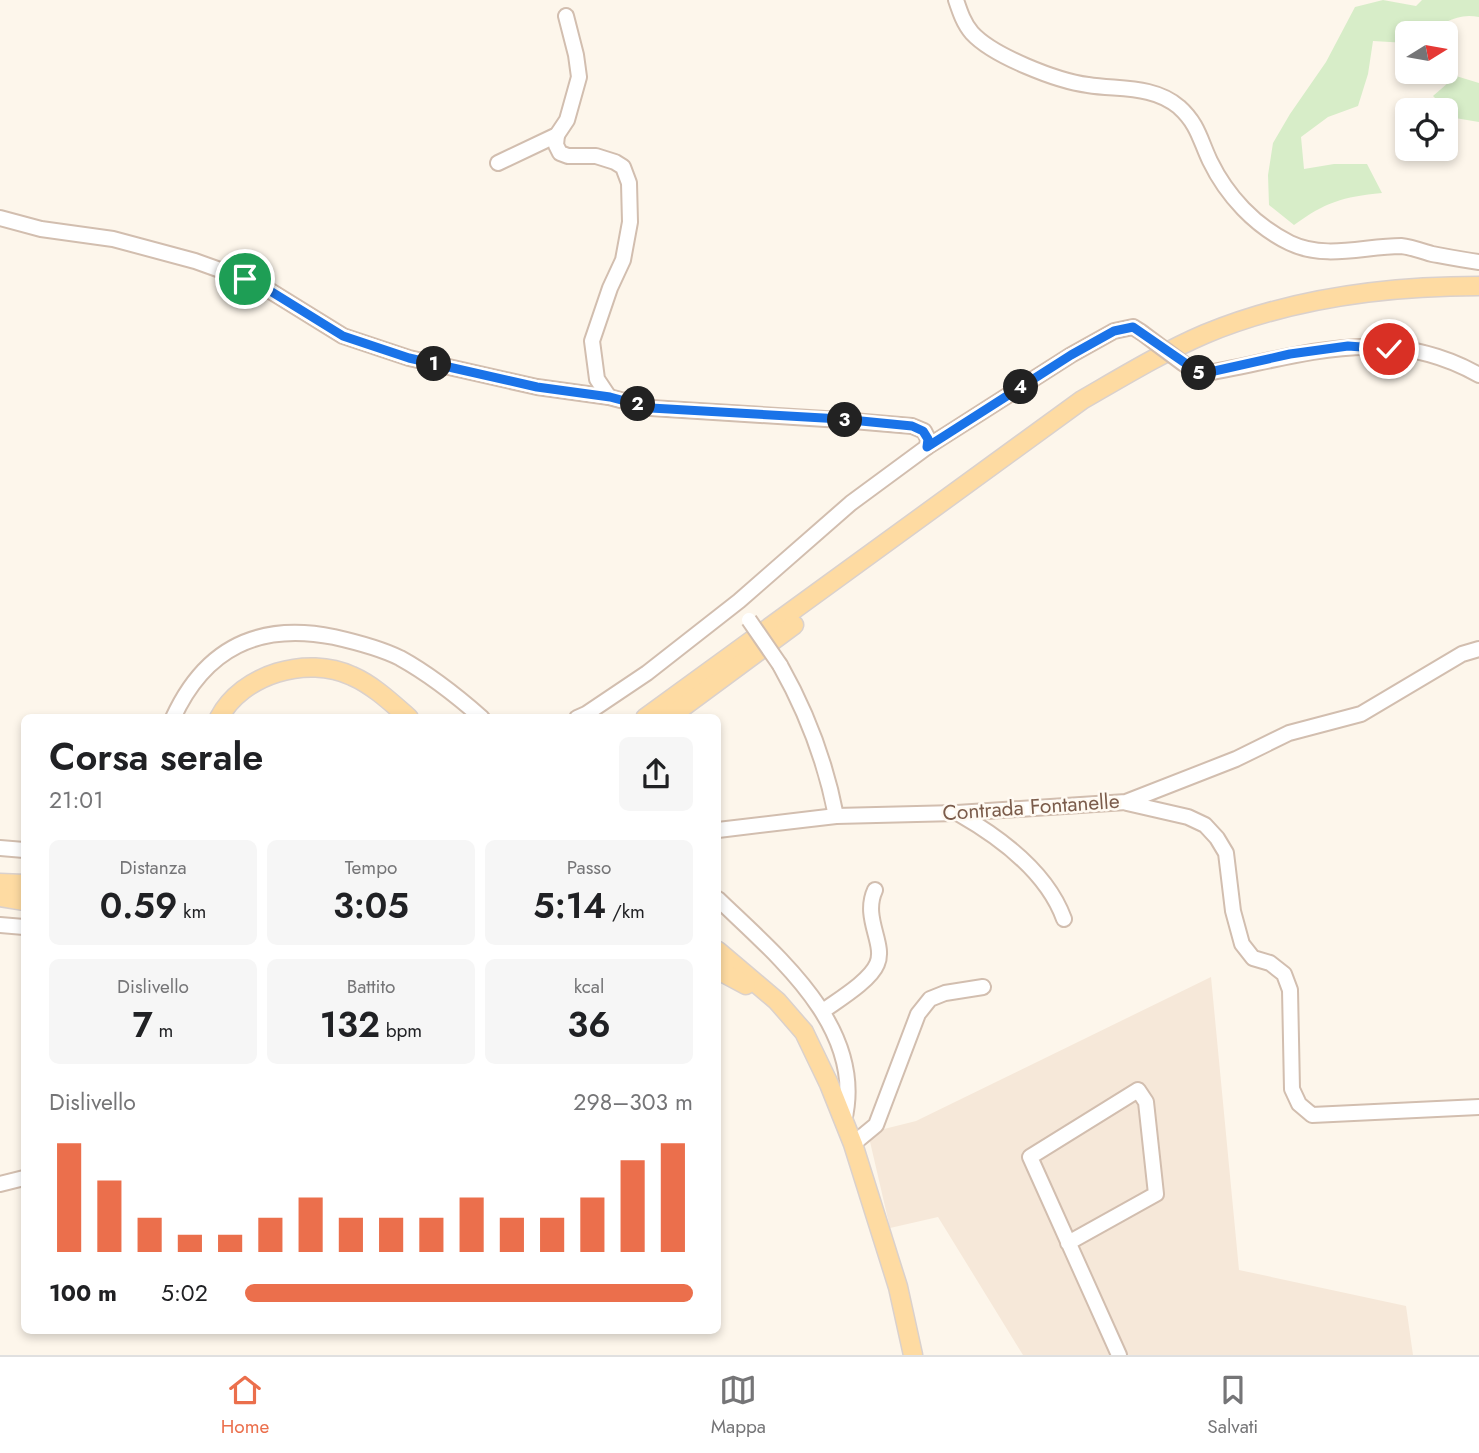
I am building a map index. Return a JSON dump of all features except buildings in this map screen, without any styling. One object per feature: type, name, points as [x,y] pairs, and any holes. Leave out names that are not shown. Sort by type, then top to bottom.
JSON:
[{"type":"main road","points":[[651,714],[1082,400],[1204,335],[1257,315],[1337,296],[1418,286],[1479,286]]},
{"type":"main road","points":[[673,714],[921,532],[935,508]]},
{"type":"main road","points":[[221,714],[226,704],[256,681],[284,670],[318,667],[352,676],[404,714]]},
{"type":"main road","points":[[0,883],[21,884]]},
{"type":"main road","points":[[0,896],[21,899]]},
{"type":"main road","points":[[721,954],[777,1001],[804,1032],[853,1144],[898,1287],[913,1355]]},
{"type":"main road","points":[[721,972],[777,1001]]},
{"type":"main road","points":[[898,1287],[918,1329],[925,1355]]},
{"type":"street","points":[[956,0],[965,24],[976,37],[1027,67],[1085,85],[1128,87],[1165,97],[1185,113],[1201,134],[1209,158],[1226,190],[1258,223],[1292,244],[1328,252],[1403,246],[1458,260],[1479,262]]},
{"type":"street","points":[[566,16],[579,77],[567,120],[557,135],[556,145],[560,153],[568,156],[596,156],[615,162],[622,167],[629,183],[630,222],[623,260],[610,288],[592,341],[597,379],[610,397]]},
{"type":"street","points":[[498,163],[557,135]]},
{"type":"street","points":[[0,218],[41,229],[113,239],[195,261],[259,284],[343,336],[409,358],[537,387],[610,397],[651,408],[912,426],[923,431],[928,439],[927,447]]},
{"type":"street","points":[[586,714],[647,673],[739,601],[851,503],[927,447],[1071,355],[1114,331],[1133,327],[1201,374],[1290,354],[1348,346],[1422,352],[1465,366],[1479,375]]},
{"type":"street","points":[[739,601],[799,699],[831,792],[836,816]]},
{"type":"street","points":[[175,714],[182,697],[198,675],[220,655],[242,643],[268,634],[292,632],[358,642],[399,658],[437,682],[477,714]]},
{"type":"street","name":"Contrada Fontanelle","points":[[721,830],[836,816],[957,813],[1126,802],[1236,759],[1289,733],[1361,714],[1462,654],[1479,649]]},
{"type":"street","points":[[1126,802],[1188,817],[1205,825],[1226,853],[1233,911],[1242,944],[1253,958],[1270,963],[1284,974],[1290,990],[1292,1089],[1299,1104],[1312,1115],[1479,1107]]},
{"type":"street","points":[[957,813],[1010,847],[1058,901],[1064,919]]},
{"type":"street","points":[[0,848],[21,850]]},
{"type":"street","points":[[823,1011],[863,981],[877,965],[880,952],[871,923],[870,899],[875,890]]},
{"type":"street","points":[[721,902],[790,969],[823,1011],[842,1057],[849,1087],[844,1121]]},
{"type":"street","points":[[0,925],[21,927]]},
{"type":"street","points":[[853,1144],[876,1125],[918,1014],[930,999],[945,992],[983,987]]},
{"type":"street","points":[[1069,1243],[1156,1194],[1146,1102],[1138,1090],[1030,1157],[1119,1355]]},
{"type":"street","points":[[0,1184],[21,1179]]},
{"type":"shaded area","points":[[1211,977],[1239,1270],[1406,1306],[1413,1355],[1023,1355],[938,1217],[890,1228],[868,1133],[916,1121]]},
{"type":"green space","points":[[1383,0],[1416,6],[1422,0],[1479,0],[1479,17],[1464,16],[1450,21],[1395,21],[1395,42],[1373,41],[1368,74],[1358,106],[1328,117],[1301,137],[1304,169],[1334,164],[1367,164],[1382,193],[1335,202],[1294,225],[1269,205],[1268,175],[1273,143],[1326,62],[1355,7]]},
{"type":"green space","points":[[1458,77],[1479,83],[1479,122],[1458,118],[1458,98],[1433,96],[1447,84],[1458,84]]},
{"type":"route","points":[[245,279],[259,284],[343,336],[409,358],[537,387],[610,397],[651,408],[912,426],[923,431],[928,439],[927,447],[1071,355],[1114,331],[1133,327],[1201,374],[1290,354],[1348,346],[1389,349]]}]
